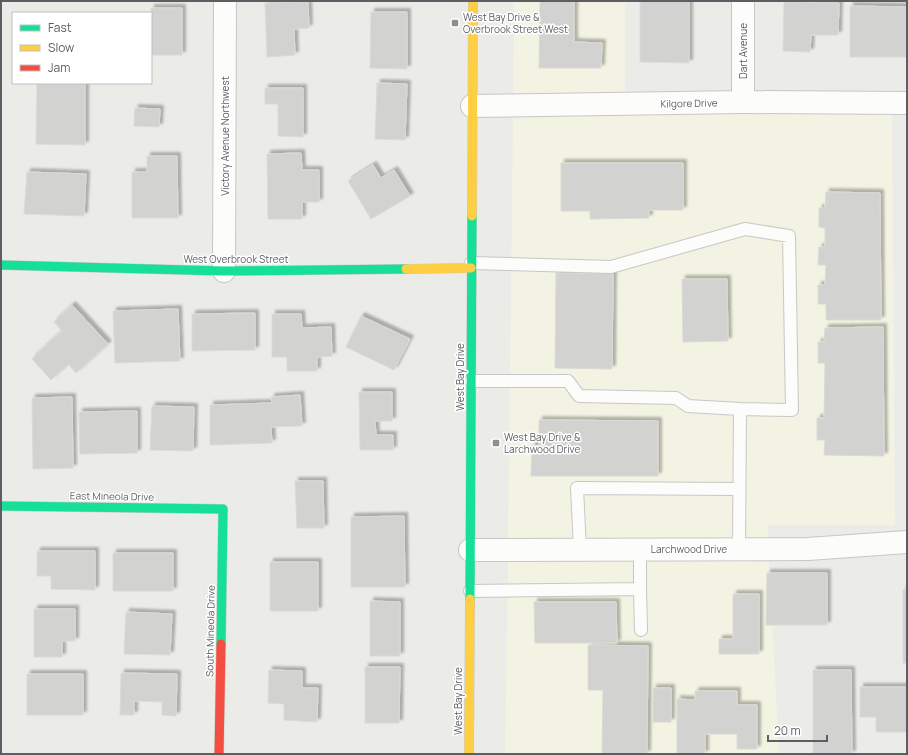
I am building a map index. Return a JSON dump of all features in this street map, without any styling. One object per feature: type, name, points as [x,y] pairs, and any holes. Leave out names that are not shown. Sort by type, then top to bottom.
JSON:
[{"type":"street","name":"Victory Avenue Northwest","points":[[224,272],[225,1]]},
{"type":"street","name":"West Bay Drive","points":[[469,754],[473,1]]},
{"type":"street","name":"Dart Avenue","points":[[743,1],[743,102]]},
{"type":"street","name":"Kilgore Drive","points":[[472,106],[743,102],[907,103]]},
{"type":"street","name":"West Overbrook Street","points":[[1,266],[224,272],[471,265]]},
{"type":"street","name":"East Mineola Drive","points":[[1,506],[224,509]]},
{"type":"street","name":"South Mineola Drive","points":[[219,754],[224,509]]},
{"type":"street","name":"Larchwood Drive","points":[[470,550],[808,549],[907,542]]},
{"type":"lane","points":[[471,265],[611,267],[745,229],[789,236],[792,410],[688,406],[676,398],[579,396],[568,381],[471,381]]},
{"type":"lane","points":[[739,549],[740,409]]},
{"type":"lane","points":[[580,550],[577,488],[739,489]]},
{"type":"lane","points":[[640,549],[641,630]]},
{"type":"lane","points":[[470,591],[640,589]]},
{"type":"shaded area","points":[[514,1],[625,1],[625,93],[513,95]]},
{"type":"shaded area","points":[[743,112],[892,113],[895,525],[768,525],[768,539],[508,540],[513,116]]},
{"type":"shaded area","points":[[769,559],[779,754],[505,754],[508,560]]},
{"type":"building","points":[[540,1],[574,1],[574,42],[602,43],[601,68],[539,68]]},
{"type":"building","points":[[640,1],[689,1],[689,63],[640,62]]},
{"type":"building","points":[[308,2],[309,28],[294,29],[295,55],[267,57],[265,3]]},
{"type":"building","points":[[784,2],[839,3],[838,35],[811,35],[810,52],[783,51]]},
{"type":"building","points":[[850,6],[906,7],[906,57],[850,57]]},
{"type":"building","points":[[151,8],[182,8],[182,55],[152,55]]},
{"type":"building","points":[[371,12],[407,12],[407,69],[370,68]]},
{"type":"building","points":[[377,83],[407,84],[405,140],[375,139]]},
{"type":"building","points":[[37,84],[85,84],[85,145],[36,144]]},
{"type":"building","points":[[265,88],[303,88],[303,137],[278,136],[278,104],[265,104]]},
{"type":"building","points":[[135,108],[160,109],[159,127],[134,126]]},
{"type":"building","points":[[301,153],[302,170],[319,170],[319,202],[302,202],[302,219],[268,219],[267,154]]},
{"type":"building","points":[[147,156],[177,156],[178,218],[132,218],[132,172],[147,172]]},
{"type":"building","points":[[561,163],[683,163],[683,210],[649,210],[649,218],[590,219],[590,211],[561,211]]},
{"type":"building","points":[[373,165],[381,178],[394,170],[410,196],[371,219],[348,181]]},
{"type":"building","points":[[27,172],[86,174],[84,216],[24,214]]},
{"type":"building","points":[[826,192],[880,193],[881,320],[826,320],[826,304],[818,304],[818,285],[825,285],[826,265],[818,265],[819,247],[825,247],[825,228],[819,227],[819,208],[825,208]]},
{"type":"building","points":[[556,273],[613,274],[612,369],[555,368]]},
{"type":"building","points":[[682,279],[727,279],[728,341],[683,342]]},
{"type":"building","points":[[72,305],[108,344],[76,373],[68,364],[51,380],[32,359],[62,331],[54,322]]},
{"type":"building","points":[[178,309],[180,361],[115,363],[113,311]]},
{"type":"building","points":[[255,313],[255,350],[192,351],[192,314]]},
{"type":"building","points":[[272,314],[301,314],[302,328],[331,327],[332,356],[317,357],[317,371],[287,371],[287,357],[272,357]]},
{"type":"building","points":[[361,316],[410,339],[394,370],[346,347]]},
{"type":"building","points":[[883,327],[884,456],[824,455],[825,440],[817,440],[817,418],[824,418],[825,363],[818,363],[818,342],[824,342],[825,328]]},
{"type":"building","points":[[359,392],[392,392],[392,421],[375,421],[376,435],[393,435],[393,450],[360,450]]},
{"type":"building","points":[[300,395],[302,426],[271,427],[272,443],[210,445],[210,405],[272,403],[271,397]]},
{"type":"building","points":[[72,397],[73,468],[33,469],[32,398]]},
{"type":"building","points":[[152,406],[194,407],[193,451],[150,450]]},
{"type":"building","points":[[137,411],[137,453],[80,454],[79,412]]},
{"type":"building","points":[[539,420],[658,421],[658,476],[531,476],[532,445],[539,446]]},
{"type":"building","points":[[295,481],[323,481],[324,528],[297,528]]},
{"type":"building","points":[[404,516],[405,587],[351,587],[351,517]]},
{"type":"building","points":[[37,551],[95,551],[95,590],[51,589],[51,576],[37,576]]},
{"type":"building","points":[[113,553],[173,553],[173,591],[113,591]]},
{"type":"building","points":[[270,562],[318,562],[318,611],[270,611]]},
{"type":"building","points":[[767,573],[827,573],[827,625],[766,625]]},
{"type":"building","points":[[907,589],[907,663],[903,663],[903,590]]},
{"type":"building","points":[[733,594],[759,594],[759,654],[719,654],[719,639],[733,639]]},
{"type":"building","points":[[370,601],[400,602],[400,656],[370,656]]},
{"type":"building","points":[[534,602],[616,602],[617,643],[535,643]]},
{"type":"building","points":[[34,609],[75,609],[75,641],[62,641],[62,657],[34,657]]},
{"type":"building","points":[[126,612],[172,614],[170,655],[124,654]]},
{"type":"building","points":[[588,645],[648,646],[647,754],[602,754],[603,690],[588,690]]},
{"type":"building","points":[[365,667],[400,667],[399,723],[365,723]]},
{"type":"building","points":[[269,670],[302,671],[302,688],[318,688],[317,722],[284,720],[284,704],[268,703]]},
{"type":"building","points":[[813,670],[851,670],[852,754],[813,754]]},
{"type":"building","points":[[121,673],[177,674],[176,716],[162,715],[162,702],[134,701],[134,715],[120,715]]},
{"type":"building","points":[[27,674],[83,674],[83,715],[27,715]]},
{"type":"building","points":[[860,687],[907,687],[907,732],[876,732],[876,717],[860,717]]},
{"type":"building","points":[[653,688],[671,688],[671,722],[653,722]]},
{"type":"building","points":[[695,691],[737,691],[737,705],[757,705],[757,749],[737,749],[737,734],[705,734],[705,754],[677,754],[677,699],[695,700]]},
{"type":"traffic: fast","points":[[470,599],[472,216]]},
{"type":"traffic: fast","points":[[1,265],[224,271],[406,269]]},
{"type":"traffic: fast","points":[[1,506],[223,509],[221,644]]},
{"type":"traffic: slow","points":[[472,216],[473,1]]},
{"type":"traffic: slow","points":[[406,269],[471,268]]},
{"type":"traffic: slow","points":[[469,754],[470,599]]},
{"type":"traffic: jam","points":[[219,754],[221,644]]},
{"type":"place","name":"West Bay Drive & Overbrook Street West","points":[[455,23]]},
{"type":"place","name":"West Bay Drive & Larchwood Drive","points":[[496,443]]}]
